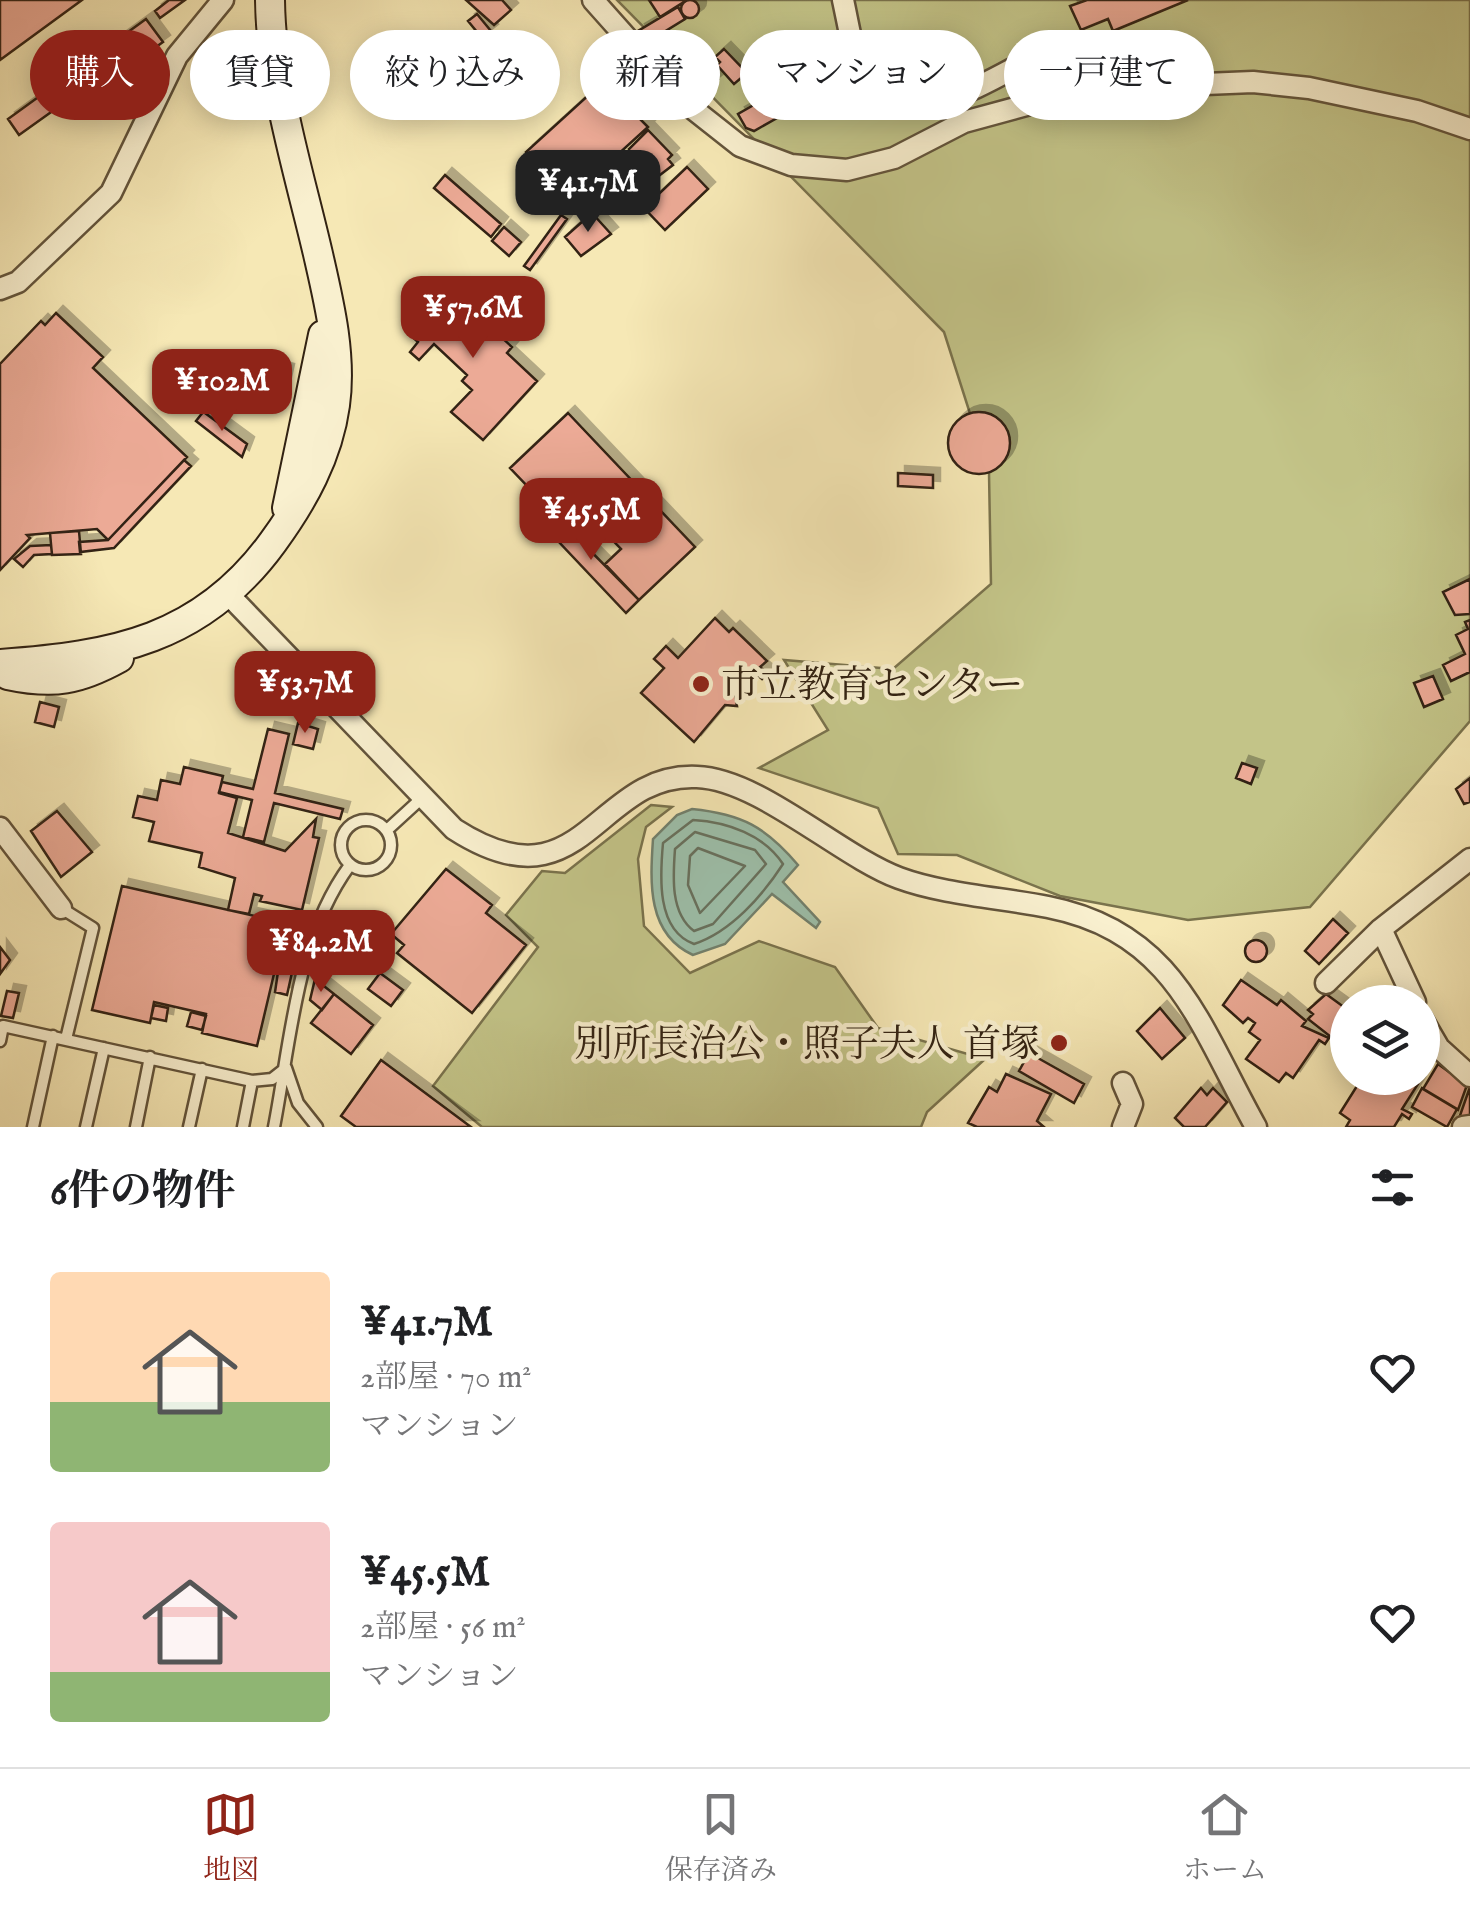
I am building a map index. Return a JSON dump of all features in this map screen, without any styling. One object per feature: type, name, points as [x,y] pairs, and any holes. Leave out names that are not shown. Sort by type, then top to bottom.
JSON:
[{"type":"street","points":[[0,290],[18,282],[111,193],[177,56],[224,0]]},
{"type":"street","points":[[0,674],[34,681],[84,678],[227,594],[280,534],[304,498],[324,450],[335,404],[329,304],[279,83],[270,0]]},
{"type":"street","points":[[593,0],[683,100],[740,146],[791,165],[847,170],[894,158],[964,122],[1004,110]]},
{"type":"street","points":[[843,0],[868,87],[893,106],[931,107],[1004,72]]},
{"type":"street","points":[[1214,84],[1253,82],[1327,92],[1470,128]]},
{"type":"street","points":[[227,594],[454,829],[488,851],[529,858],[571,844],[636,796],[671,778],[719,780],[900,878],[1076,913],[1116,927],[1153,954],[1182,995],[1256,1127]]},
{"type":"street","points":[[0,664],[96,655],[151,640]]},
{"type":"street","points":[[0,828],[61,908]]},
{"type":"street","points":[[1326,983],[1381,929],[1470,858]]},
{"type":"street","points":[[1381,929],[1407,985]]},
{"type":"street","points":[[1440,1049],[1470,1076]]},
{"type":"street","points":[[1123,1083],[1132,1104],[1124,1127]]},
{"type":"lane","points":[[387,830],[422,797]]},
{"type":"lane","points":[[352,822],[377,822],[387,830],[391,841],[384,864],[361,870],[350,866],[340,843],[352,822]]},
{"type":"lane","points":[[274,1127],[313,933],[326,897],[350,866]]},
{"type":"lane","points":[[61,908],[93,928],[66,1039]]},
{"type":"lane","points":[[0,1041],[3,1026],[252,1081],[272,1080],[286,1068]]},
{"type":"lane","points":[[34,1127],[53,1036]]},
{"type":"lane","points":[[86,1127],[104,1048]]},
{"type":"lane","points":[[136,1127],[150,1057]]},
{"type":"lane","points":[[286,1068],[298,1103],[316,1127]]},
{"type":"lane","points":[[190,1127],[202,1069]]},
{"type":"lane","points":[[242,1127],[252,1081]]},
{"type":"green space","points":[[617,0],[1470,0],[1470,721],[1310,907],[1188,920],[1060,896],[957,855],[898,854],[878,808],[759,768],[828,730],[784,660],[893,669],[991,584],[989,473],[944,332],[720,105],[720,30],[647,30]]},
{"type":"green space","points":[[651,805],[672,807],[646,827],[638,859],[644,926],[690,973],[759,941],[835,967],[878,1028],[985,1059],[927,1112],[921,1127],[482,1127],[433,1086],[538,947],[506,915],[542,871],[565,873]]},
{"type":"water","points":[[692,809],[739,819],[775,841],[798,865],[783,882],[820,922],[816,928],[772,894],[725,944],[693,955],[678,946],[659,921],[655,906],[653,839],[677,815]]},
{"type":"building","points":[[0,0],[82,0],[41,30],[30,30],[30,38],[0,60]]},
{"type":"building","points":[[169,0],[185,0],[160,18],[155,11]]},
{"type":"building","points":[[466,0],[502,0],[511,10],[494,25]]},
{"type":"building","points":[[649,0],[687,0],[660,17]]},
{"type":"building","points":[[690,0],[697,2],[697,16],[690,18],[683,16],[681,9],[683,2]]},
{"type":"building","points":[[1087,0],[1188,0],[1115,30],[1108,19],[1081,30],[1070,6]]},
{"type":"building","points":[[678,7],[685,19],[667,30],[640,30]]},
{"type":"building","points":[[477,14],[490,30],[475,30],[468,21]]},
{"type":"building","points":[[146,19],[154,30],[131,30]]},
{"type":"building","points":[[724,49],[740,66],[740,79],[734,84],[720,68],[720,53]]},
{"type":"building","points":[[30,103],[30,120],[40,120],[19,135],[8,119]]},
{"type":"building","points":[[580,103],[580,120],[641,120],[648,127],[569,199],[526,152]]},
{"type":"building","points":[[741,120],[773,120],[754,131],[746,128]]},
{"type":"building","points":[[648,130],[672,155],[668,159],[673,165],[639,191],[626,173],[640,161],[629,149]]},
{"type":"building","points":[[687,167],[708,189],[665,230],[644,208]]},
{"type":"building","points":[[445,175],[501,224],[491,237],[434,188]]},
{"type":"building","points":[[613,182],[625,195],[604,213],[593,199]]},
{"type":"building","points":[[592,213],[611,234],[581,256],[565,237]]},
{"type":"building","points":[[561,215],[567,219],[530,270],[524,266]]},
{"type":"building","points":[[504,227],[521,242],[509,256],[492,241]]},
{"type":"building","points":[[446,287],[512,347],[507,353],[537,381],[483,440],[451,412],[472,390],[462,381],[467,375],[434,344],[419,360],[410,352],[418,342],[406,331]]},
{"type":"building","points":[[56,313],[103,357],[93,368],[187,457],[108,540],[97,529],[27,535],[30,538],[0,570],[0,364],[41,321],[45,325]]},
{"type":"building","points":[[271,367],[287,371],[278,410],[259,400],[262,378],[268,378]]},
{"type":"building","points":[[207,407],[205,413],[247,444],[242,457],[196,421]]},
{"type":"building","points":[[979,412],[1001,421],[1010,443],[1001,465],[979,474],[957,465],[948,443],[957,421]]},
{"type":"building","points":[[568,413],[695,547],[639,600],[605,564],[621,549],[593,520],[576,537],[510,468]]},
{"type":"building","points":[[184,460],[191,466],[114,548],[80,552],[79,542],[108,540]]},
{"type":"building","points":[[898,473],[933,475],[933,488],[898,486]]},
{"type":"building","points":[[552,512],[639,600],[626,613],[541,523]]},
{"type":"building","points":[[79,531],[81,554],[52,555],[50,533]]},
{"type":"building","points":[[51,545],[52,554],[34,555],[23,567],[14,559],[30,546]]},
{"type":"building","points":[[1470,579],[1470,614],[1455,615],[1443,592]]},
{"type":"building","points":[[715,618],[729,632],[733,628],[767,661],[760,667],[767,673],[762,679],[755,673],[735,694],[737,706],[725,705],[694,742],[641,693],[664,668],[654,659],[666,646],[678,658]]},
{"type":"building","points":[[1470,620],[1470,672],[1451,681],[1443,665],[1465,654],[1456,635],[1468,629],[1465,622]]},
{"type":"building","points":[[1433,676],[1443,699],[1424,707],[1414,683]]},
{"type":"building","points":[[40,702],[59,707],[54,727],[35,722]]},
{"type":"building","points":[[298,723],[318,729],[313,749],[293,744]]},
{"type":"building","points":[[268,729],[289,734],[275,793],[343,809],[340,819],[274,803],[264,842],[243,837],[252,800],[219,792],[222,782],[253,789]]},
{"type":"building","points":[[1242,763],[1257,768],[1251,784],[1236,778]]},
{"type":"building","points":[[184,767],[223,776],[219,793],[237,798],[228,833],[285,851],[316,819],[313,837],[319,838],[302,910],[260,901],[262,896],[254,894],[249,914],[228,910],[235,878],[199,867],[202,853],[149,841],[154,822],[133,817],[138,796],[157,800],[161,780],[180,784]]},
{"type":"building","points":[[1470,778],[1470,802],[1464,804],[1456,789]]},
{"type":"building","points":[[57,811],[92,852],[61,877],[31,831]]},
{"type":"building","points":[[446,869],[492,905],[486,913],[526,945],[472,1013],[397,953],[404,945],[391,934]]},
{"type":"building","points":[[122,886],[286,923],[257,1046],[202,1033],[206,1014],[154,1002],[150,1023],[92,1010]]},
{"type":"building","points":[[1333,919],[1348,933],[1319,964],[1305,951]]},
{"type":"building","points":[[1256,940],[1264,943],[1264,959],[1256,962],[1248,959],[1245,951],[1248,943]]},
{"type":"building","points":[[0,947],[10,960],[0,974]]},
{"type":"building","points":[[279,965],[293,968],[287,995],[275,992]]},
{"type":"building","points":[[380,973],[403,990],[391,1006],[368,989]]},
{"type":"building","points":[[315,979],[334,994],[322,1010],[310,1000]]},
{"type":"building","points":[[1241,980],[1277,1005],[1281,1000],[1306,1021],[1302,1026],[1329,1038],[1325,1044],[1319,1040],[1293,1078],[1286,1073],[1279,1082],[1246,1059],[1260,1040],[1249,1032],[1255,1023],[1248,1018],[1243,1023],[1223,1005]]},
{"type":"building","points":[[7,991],[19,993],[13,1018],[1,1016]]},
{"type":"building","points":[[334,994],[373,1025],[351,1054],[311,1023]]},
{"type":"building","points":[[1326,994],[1330,997],[1330,1036],[1308,1019],[1313,1014],[1308,1010]]},
{"type":"building","points":[[154,1005],[168,1008],[166,1021],[151,1018]]},
{"type":"building","points":[[1160,1008],[1185,1038],[1162,1059],[1137,1031]]},
{"type":"building","points":[[191,1012],[206,1016],[202,1030],[187,1026]]},
{"type":"building","points":[[1029,1053],[1084,1084],[1074,1103],[1019,1071]]},
{"type":"building","points":[[381,1060],[471,1127],[356,1127],[341,1116]]},
{"type":"building","points":[[1440,1065],[1467,1085],[1458,1110],[1433,1095],[1440,1095]]},
{"type":"building","points":[[1006,1074],[1051,1094],[1037,1121],[1044,1127],[977,1127],[968,1123],[989,1087],[997,1092]]},
{"type":"building","points":[[1470,1087],[1470,1122],[1457,1124]]},
{"type":"building","points":[[1201,1088],[1207,1095],[1213,1088],[1227,1102],[1205,1127],[1184,1127],[1175,1118]]},
{"type":"building","points":[[1351,1095],[1411,1095],[1402,1109],[1412,1114],[1409,1119],[1402,1114],[1394,1127],[1346,1127],[1350,1120],[1340,1113]]},
{"type":"building","points":[[1418,1095],[1434,1095],[1457,1109],[1447,1127],[1412,1107]]},
{"type":"place","name":"市立教育センター","points":[[701,684]]},
{"type":"place","name":"別所長治公・照子夫人 首塚","points":[[1059,1043]]}]
